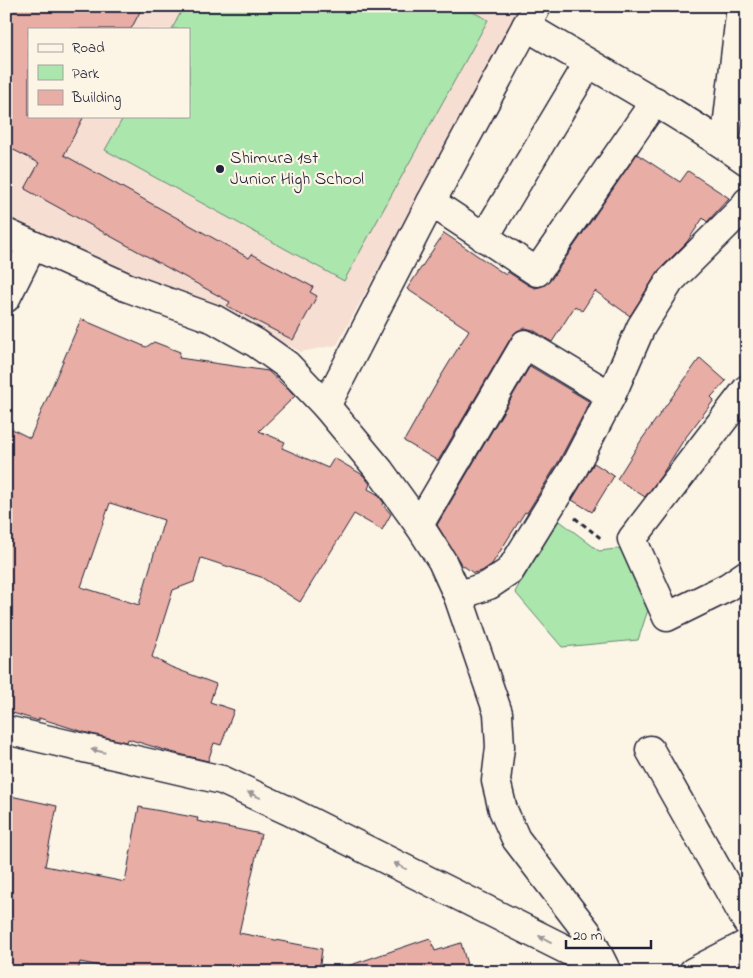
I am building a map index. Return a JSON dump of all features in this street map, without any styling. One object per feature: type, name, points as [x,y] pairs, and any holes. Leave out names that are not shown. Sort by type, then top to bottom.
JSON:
[{"type":"street","points":[[725,145],[735,9]]},
{"type":"street","points":[[326,406],[431,202],[531,16],[588,64],[655,101],[747,161]]},
{"type":"street","points":[[484,238],[588,64]]},
{"type":"street","points":[[431,202],[536,272],[655,101]]},
{"type":"street","points":[[458,596],[489,585],[510,571],[573,469],[611,396],[641,327],[670,281],[747,202]]},
{"type":"street","points":[[6,233],[126,287],[214,319],[256,342],[287,365],[326,406],[380,471],[442,561],[458,596],[498,713],[500,747],[496,781],[503,810],[516,839],[588,932],[607,972]]},
{"type":"street","points":[[6,298],[32,246]]},
{"type":"street","points":[[418,525],[525,344],[611,396]]},
{"type":"street","points":[[747,389],[632,539],[667,616],[728,587],[747,574]]},
{"type":"street","points":[[6,730],[222,780],[289,810],[573,952],[602,972]]},
{"type":"street","points":[[650,750],[747,922]]},
{"type":"street","points":[[693,972],[747,944]]},
{"type":"path","points":[[570,514],[608,544],[632,539]]},
{"type":"shaded area","name":"Shimura 1st Junior High School","points":[[6,6],[518,6],[519,11],[337,345],[301,352],[250,327],[6,222]]},
{"type":"green space","points":[[184,6],[462,6],[488,20],[344,281],[105,150],[123,118],[190,118],[190,28],[173,28]]},
{"type":"green space","points":[[556,518],[599,551],[625,548],[650,604],[638,640],[562,647],[515,592]]},
{"type":"building","points":[[6,6],[143,6],[132,28],[28,28],[28,118],[83,118],[64,155],[249,258],[252,254],[313,287],[310,292],[317,296],[293,340],[227,306],[230,302],[25,189],[39,163],[6,146]]},
{"type":"building","points":[[637,154],[680,182],[688,171],[729,198],[707,222],[703,218],[687,242],[659,270],[630,316],[595,291],[582,311],[575,306],[552,342],[533,330],[525,328],[517,331],[512,336],[438,461],[404,441],[469,330],[407,289],[444,233],[506,275],[508,272],[535,288],[543,286],[550,281]]},
{"type":"building","points":[[81,319],[146,347],[154,342],[180,352],[179,358],[268,371],[295,396],[259,431],[285,442],[282,448],[328,468],[334,458],[363,475],[370,484],[368,489],[377,494],[391,514],[382,530],[354,514],[300,602],[261,577],[201,558],[194,582],[173,590],[152,657],[171,667],[216,684],[210,702],[234,710],[221,745],[214,743],[208,761],[128,739],[127,742],[87,733],[39,718],[39,721],[6,711],[6,426],[30,438]],"holes":[[[110,503],[164,520],[139,605],[81,587]]]},
{"type":"building","points":[[700,358],[726,381],[711,397],[714,400],[645,497],[617,479],[642,439]]},
{"type":"building","points":[[530,366],[590,402],[559,461],[527,513],[525,512],[492,564],[482,571],[473,573],[461,564],[437,525]]},
{"type":"building","points":[[594,463],[614,476],[592,512],[572,500]]},
{"type":"building","points":[[6,795],[57,806],[45,866],[125,882],[139,807],[198,818],[197,821],[261,834],[239,933],[322,949],[319,972],[131,972],[80,962],[78,972],[35,972],[6,966]]},
{"type":"building","points":[[430,938],[435,951],[461,943],[469,972],[343,972],[342,968]]},
{"type":"place","name":"Shimura 1st Junior High School","points":[[220,169]]}]
